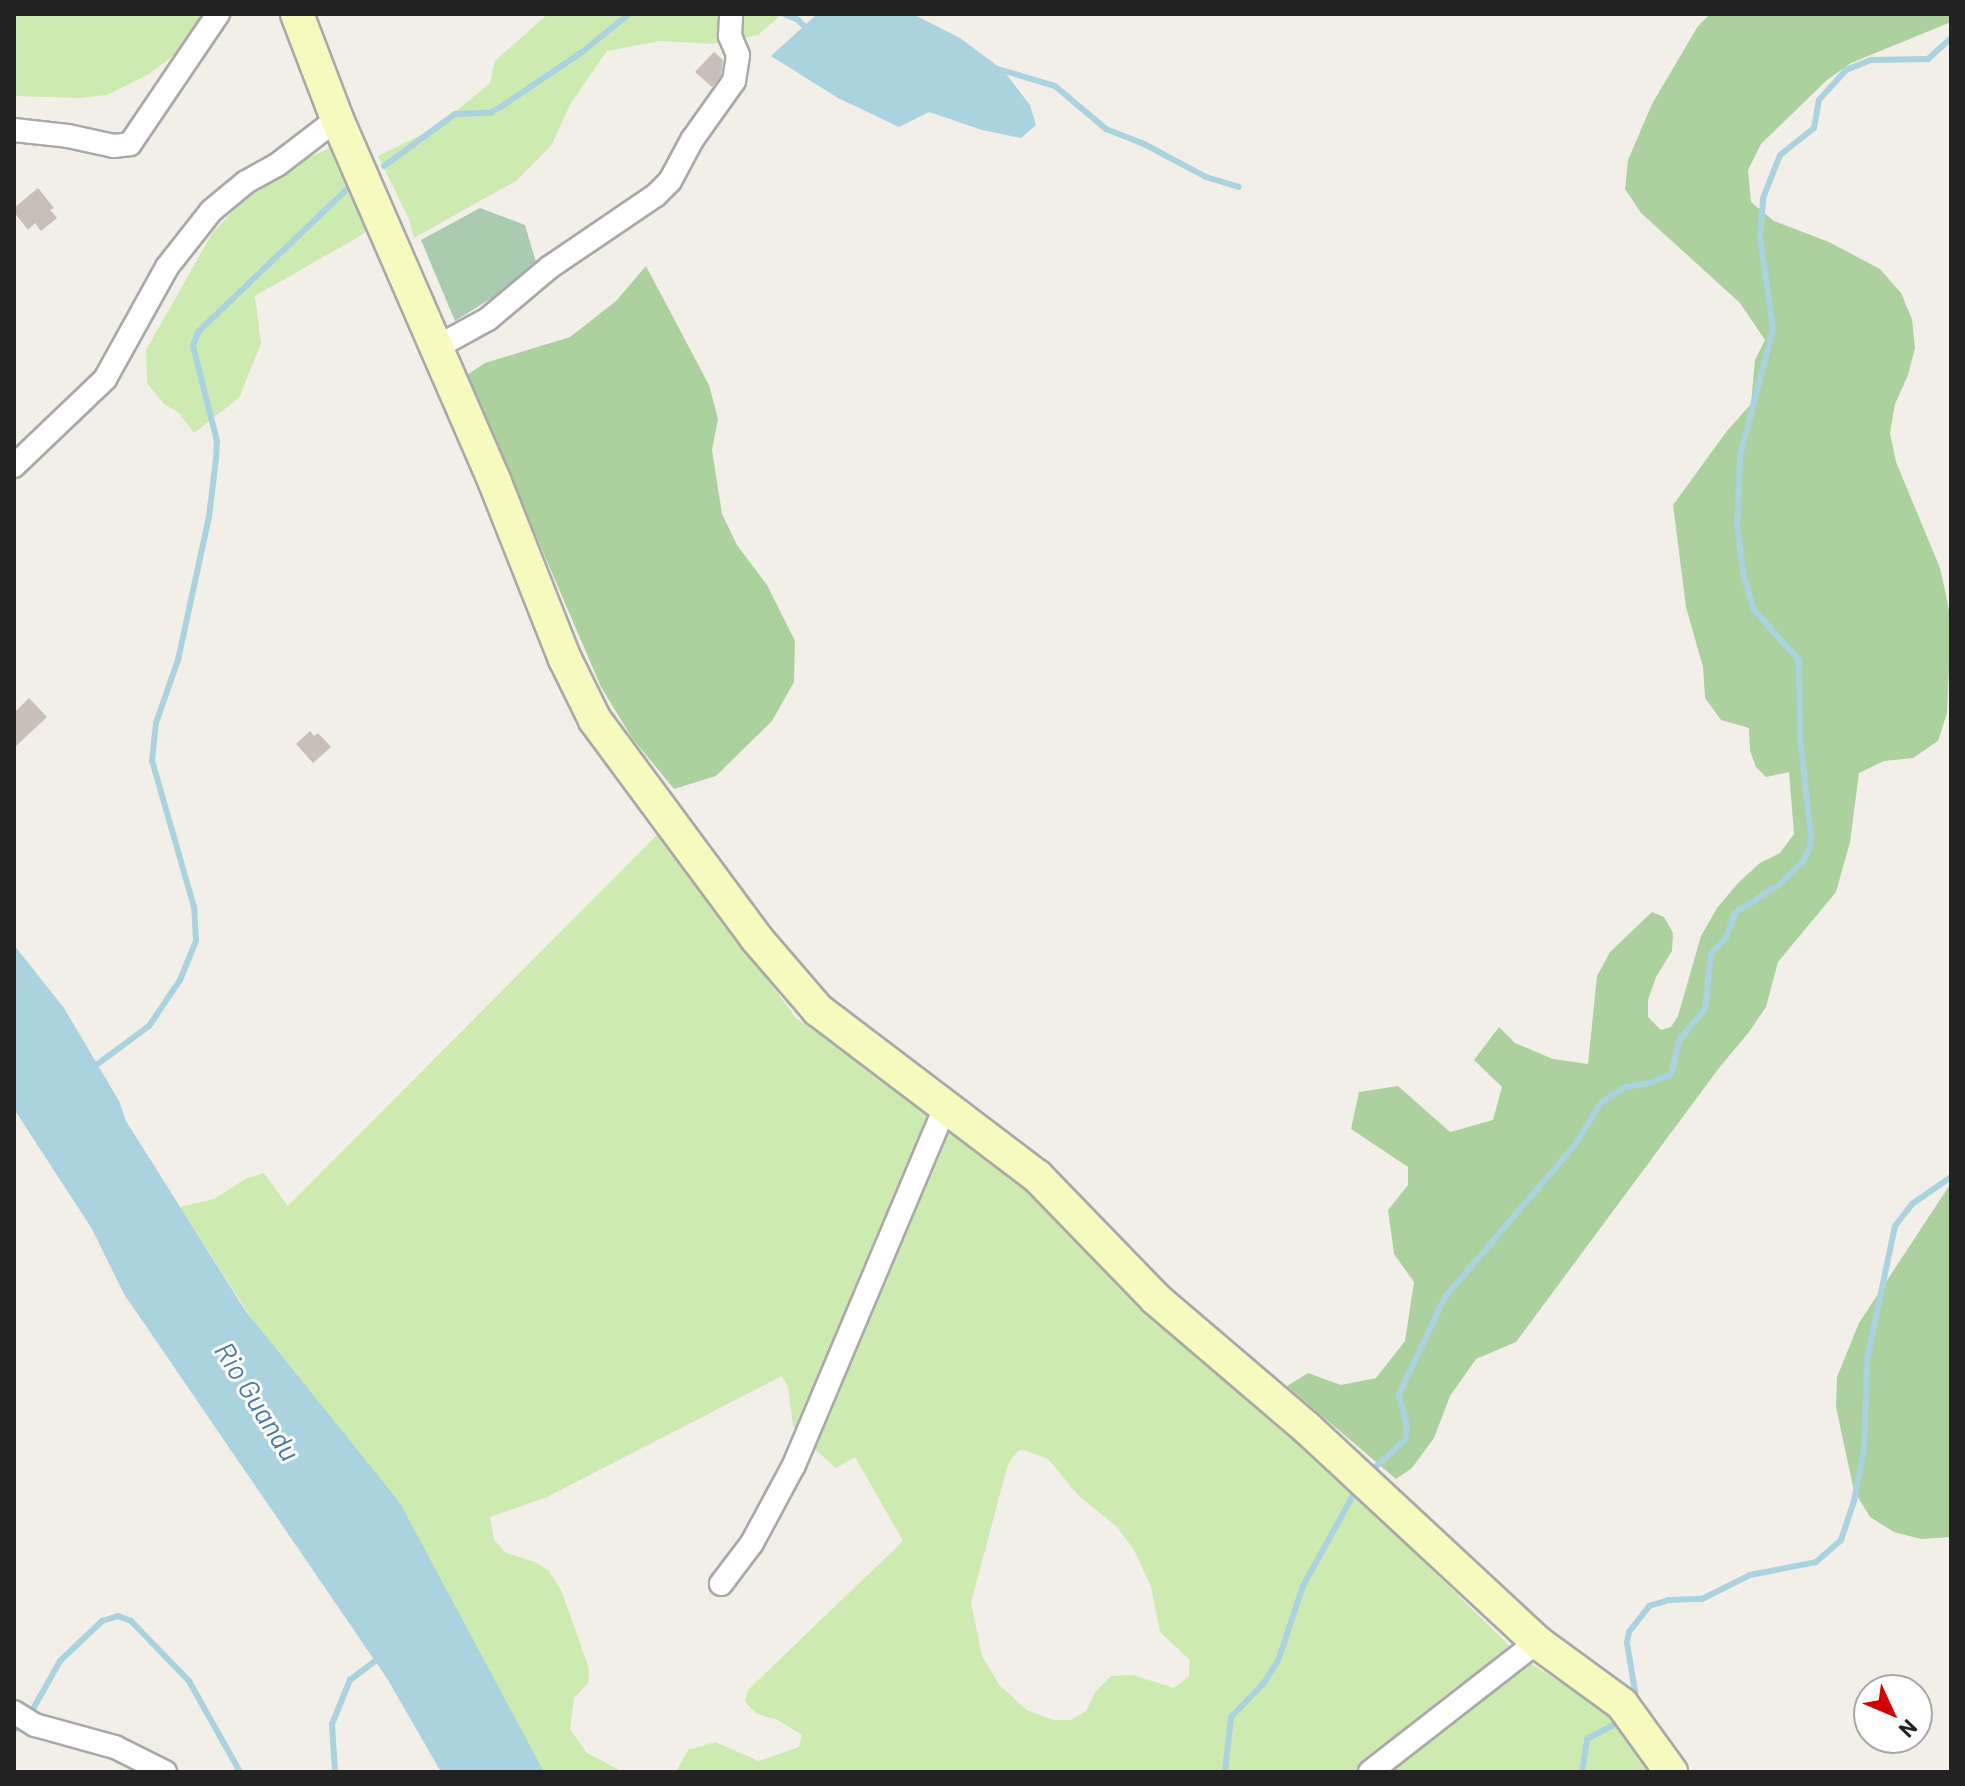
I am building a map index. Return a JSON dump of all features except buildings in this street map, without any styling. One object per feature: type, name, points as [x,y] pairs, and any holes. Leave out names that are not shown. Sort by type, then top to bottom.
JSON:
[{"type":"main road","points":[[297,14],[337,119],[437,347],[565,659],[595,720],[757,939],[818,1010],[1037,1176],[1156,1299],[1307,1428],[1537,1642],[1622,1704],[1671,1772]]},
{"type":"street","points":[[14,130],[68,136],[114,146],[130,144],[218,14]]},
{"type":"street","points":[[437,347],[488,319],[550,267],[656,195],[670,181],[692,140],[734,81],[738,55],[730,36],[731,14]]},
{"type":"street","points":[[14,466],[105,379],[167,267],[211,211],[246,182],[277,165],[337,119]]},
{"type":"street","points":[[721,1584],[752,1543],[794,1465],[945,1107]]},
{"type":"street","points":[[1370,1772],[1537,1642]]},
{"type":"street","points":[[14,1712],[35,1725],[115,1747],[165,1772]]},
{"type":"green space","points":[[14,14],[214,14],[180,51],[149,74],[107,95],[79,98],[14,96]]},
{"type":"green space","points":[[548,14],[782,14],[758,35],[712,44],[660,41],[607,51],[571,103],[551,146],[516,181],[414,238],[409,219],[378,156],[437,127],[490,83],[495,61]]},
{"type":"green space","points":[[1710,14],[1951,14],[1951,22],[1851,63],[1827,80],[1761,144],[1748,170],[1751,202],[1774,221],[1829,242],[1880,269],[1901,293],[1912,319],[1915,348],[1908,375],[1895,404],[1890,433],[1896,462],[1940,568],[1946,595],[1951,621],[1947,713],[1938,741],[1913,758],[1884,761],[1859,773],[1850,842],[1836,892],[1778,962],[1766,1007],[1516,1342],[1476,1359],[1450,1396],[1434,1438],[1412,1468],[1396,1479],[1287,1386],[1308,1373],[1341,1385],[1376,1378],[1405,1341],[1414,1282],[1394,1254],[1388,1210],[1408,1185],[1408,1167],[1351,1129],[1359,1092],[1398,1086],[1450,1132],[1493,1120],[1502,1087],[1474,1060],[1499,1027],[1515,1043],[1553,1059],[1588,1064],[1597,976],[1610,952],[1652,912],[1664,917],[1673,933],[1672,951],[1656,977],[1648,1000],[1648,1017],[1661,1030],[1671,1027],[1678,1016],[1701,936],[1717,908],[1760,863],[1780,853],[1794,834],[1789,772],[1766,777],[1756,767],[1750,751],[1749,728],[1721,720],[1705,698],[1703,667],[1686,607],[1673,505],[1727,431],[1751,404],[1755,360],[1765,340],[1740,303],[1641,213],[1625,189],[1628,160],[1652,104],[1698,26]]},
{"type":"green space","points":[[340,143],[378,221],[360,236],[255,296],[261,344],[239,398],[194,433],[179,413],[164,404],[147,383],[146,350],[213,232],[242,202],[285,169]]},
{"type":"green space","points":[[480,208],[525,225],[538,269],[455,321],[421,240]]},
{"type":"green space","points":[[646,266],[709,385],[718,419],[712,450],[722,514],[737,545],[767,585],[795,641],[794,682],[772,721],[716,776],[674,789],[632,738],[601,687],[467,375],[485,363],[570,337],[616,301]]},
{"type":"green space","points":[[666,826],[669,846],[796,1018],[987,1151],[1242,1384],[1522,1658],[1614,1716],[1656,1772],[676,1772],[688,1750],[715,1742],[759,1761],[799,1747],[802,1735],[778,1720],[757,1714],[745,1702],[748,1690],[903,1541],[855,1457],[836,1468],[803,1439],[793,1425],[788,1387],[782,1376],[547,1497],[490,1517],[494,1540],[506,1553],[535,1562],[549,1571],[562,1592],[589,1669],[588,1683],[574,1698],[570,1729],[587,1753],[623,1772],[544,1772],[180,1207],[214,1199],[245,1179],[264,1173],[288,1206]],"holes":[[[1024,1450],[1048,1459],[1078,1495],[1116,1526],[1134,1550],[1151,1587],[1160,1632],[1190,1660],[1189,1676],[1174,1688],[1133,1675],[1111,1676],[1096,1691],[1086,1711],[1071,1720],[1053,1720],[1027,1710],[1000,1686],[982,1656],[971,1603],[1008,1464],[1018,1451]]]},
{"type":"green space","points":[[1951,1183],[1951,1537],[1921,1539],[1894,1532],[1870,1517],[1854,1491],[1836,1407],[1837,1377],[1859,1323]]},
{"type":"water","points":[[817,14],[913,14],[960,38],[1003,70],[1030,105],[1036,125],[1021,138],[982,130],[929,112],[899,127],[838,98],[771,56]]},
{"type":"water","name":"Rio Guandu","points":[[14,945],[64,1008],[119,1101],[126,1121],[245,1310],[400,1503],[544,1772],[441,1772],[388,1680],[124,1294],[92,1229],[14,1109]]},
{"type":"waterway","points":[[384,166],[455,114],[490,113],[501,107],[582,52],[629,14]]},
{"type":"waterway","points":[[784,14],[798,20],[811,33]]},
{"type":"waterway","points":[[1369,1473],[1405,1440],[1407,1427],[1399,1394],[1445,1297],[1575,1145],[1600,1104],[1624,1087],[1649,1083],[1671,1074],[1680,1039],[1705,1009],[1711,954],[1726,938],[1735,913],[1780,884],[1802,863],[1809,850],[1811,836],[1800,738],[1799,660],[1754,610],[1744,577],[1737,526],[1740,456],[1773,329],[1760,236],[1763,198],[1780,155],[1814,128],[1819,100],[1846,70],[1871,60],[1928,59],[1951,38]]},
{"type":"waterway","points":[[998,69],[1055,86],[1106,129],[1144,144],[1206,177],[1239,187]]},
{"type":"waterway","points":[[91,1069],[149,1026],[180,980],[196,941],[194,907],[152,761],[156,723],[178,660],[209,517],[216,458],[217,441],[193,346],[198,332],[347,189]]},
{"type":"waterway","points":[[1636,1697],[1627,1643],[1629,1632],[1649,1606],[1669,1600],[1702,1599],[1750,1575],[1816,1562],[1841,1540],[1854,1501],[1864,1450],[1867,1359],[1895,1226],[1912,1204],[1951,1177]]},
{"type":"waterway","points":[[1225,1772],[1231,1717],[1263,1684],[1278,1661],[1303,1586],[1357,1488]]},
{"type":"waterway","points":[[33,1709],[60,1661],[102,1621],[118,1616],[131,1621],[189,1681],[240,1772]]},
{"type":"waterway","points":[[335,1772],[332,1724],[350,1680],[379,1658]]},
{"type":"waterway","points":[[1582,1772],[1587,1739],[1619,1722]]}]
